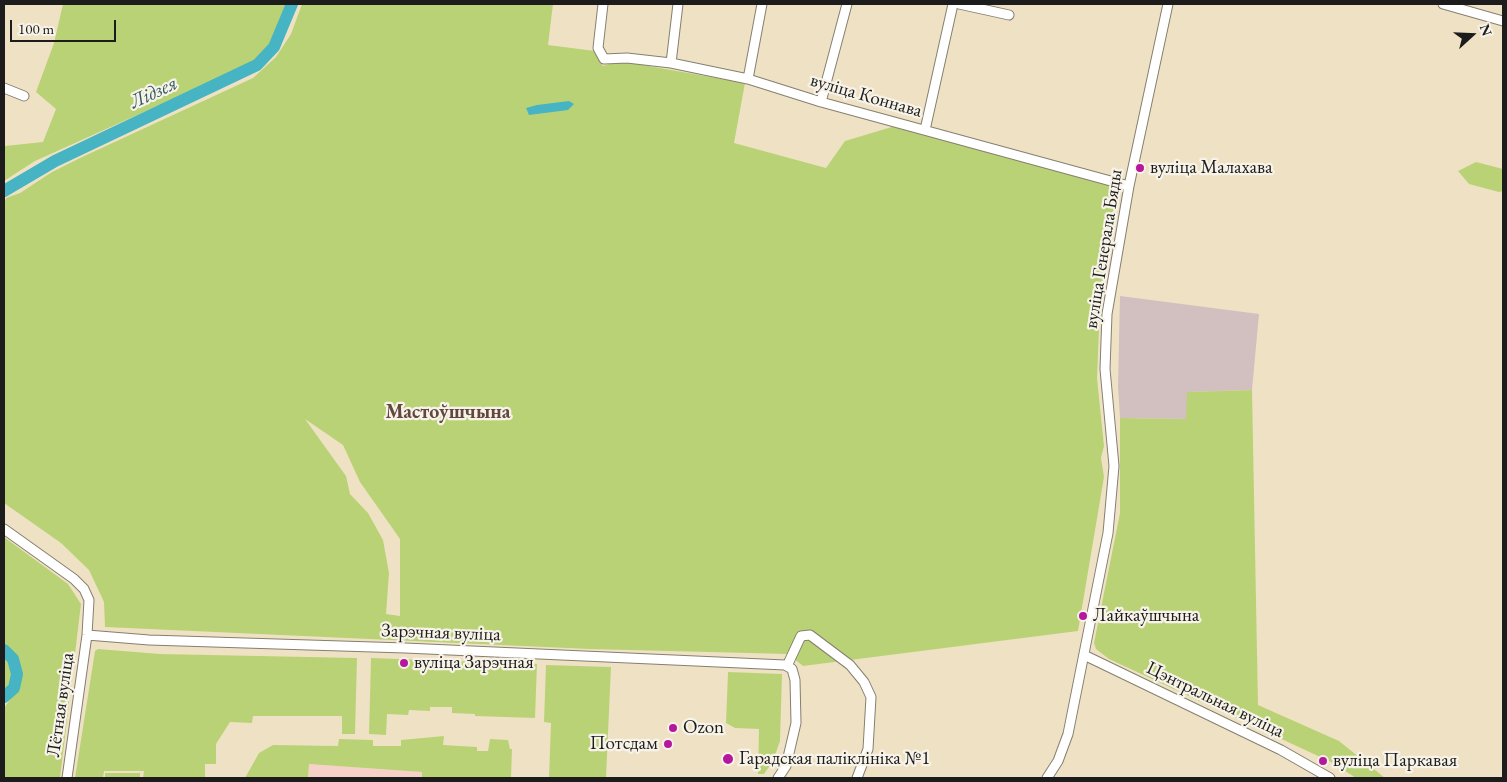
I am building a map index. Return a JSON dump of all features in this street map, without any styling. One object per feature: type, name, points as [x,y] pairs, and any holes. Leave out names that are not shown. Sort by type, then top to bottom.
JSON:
[{"type":"street","name":"вуліца Коннава","points":[[603,4],[598,48],[604,59],[627,58],[671,63],[748,78],[821,102],[1129,186]]},
{"type":"street","points":[[671,63],[678,4]]},
{"type":"street","points":[[748,78],[762,4]]},
{"type":"street","points":[[821,102],[847,4]]},
{"type":"street","points":[[925,130],[953,4]]},
{"type":"street","points":[[959,4],[1009,14]]},
{"type":"street","name":"вуліца Генерала Бяды","points":[[1084,655],[1108,533],[1114,466],[1105,369],[1107,314],[1129,186],[1168,4]]},
{"type":"street","points":[[1443,4],[1503,21]]},
{"type":"street","points":[[4,88],[24,96]]},
{"type":"street","name":"Лётная вуліца","points":[[4,529],[74,579],[84,589],[90,608],[67,778]]},
{"type":"street","name":"Зарэчная вуліца","points":[[87,635],[149,640],[516,652],[789,667]]},
{"type":"street","points":[[778,778],[786,766],[796,723],[795,680],[789,667],[801,636],[810,635],[850,665],[864,682],[871,697],[868,749],[856,778]]},
{"type":"street","points":[[1047,778],[1058,761],[1068,734],[1084,655]]},
{"type":"street","name":"Цэнтральная вуліца","points":[[1084,655],[1281,750],[1330,778]]},
{"type":"shaded area","points":[[1120,296],[1259,314],[1252,390],[1187,392],[1187,419],[1120,418],[1118,386]]},
{"type":"shaded area","points":[[309,764],[422,772],[422,778],[308,778]]},
{"type":"green space","points":[[63,4],[288,4],[279,30],[267,49],[253,63],[35,161],[4,181],[5,146],[43,142],[56,109],[36,92],[54,43]]},
{"type":"green space","points":[[302,4],[553,4],[548,45],[595,51],[603,66],[620,61],[745,83],[734,143],[826,168],[845,141],[895,126],[1122,183],[1112,219],[1103,233],[1107,256],[1100,306],[1097,378],[1104,446],[1101,458],[1104,477],[1078,631],[803,666],[788,654],[589,649],[105,627],[104,602],[89,570],[61,543],[4,503],[4,205],[6,198],[20,193],[52,172],[80,158],[253,78],[276,57],[291,34]],"holes":[[[305,419],[343,445],[360,482],[400,539],[400,616],[386,614],[389,573],[383,540],[368,513],[350,494],[346,476]]]},
{"type":"green space","points":[[1476,162],[1503,169],[1503,191],[1499,192],[1469,184],[1458,171]]},
{"type":"green space","points":[[1252,390],[1258,705],[1339,741],[1385,778],[1356,778],[1331,762],[1109,659],[1096,649],[1094,643],[1120,513],[1120,418],[1186,419],[1187,392]]},
{"type":"green space","points":[[4,537],[68,584],[81,604],[60,778],[4,778],[4,708],[17,690],[21,679],[19,661],[4,643]]},
{"type":"green space","points":[[98,649],[160,654],[357,658],[355,734],[342,734],[342,716],[253,716],[252,723],[230,722],[216,744],[216,764],[205,764],[205,778],[143,778],[144,771],[104,771],[103,778],[75,778],[95,651]]},
{"type":"green space","points":[[371,658],[537,664],[535,718],[475,716],[475,714],[452,713],[452,707],[430,707],[430,711],[409,710],[408,715],[387,714],[386,735],[369,734]]},
{"type":"green space","points":[[4,659],[11,664],[12,679],[4,693]]},
{"type":"green space","points":[[546,665],[611,667],[606,778],[549,778],[551,723],[544,722]]},
{"type":"green space","points":[[728,672],[782,674],[780,741],[773,761],[764,774],[758,774],[759,729],[735,728],[726,723]]},
{"type":"green space","points":[[444,736],[443,745],[477,747],[477,751],[488,751],[490,739],[508,740],[510,749],[512,749],[511,778],[422,778],[422,772],[309,764],[308,778],[245,778],[259,753],[273,745],[338,746],[339,739],[373,740],[373,746],[401,746],[401,740]]},
{"type":"green space","points":[[105,773],[140,773],[140,778],[105,778]]},
{"type":"water","points":[[569,101],[574,104],[568,110],[529,115],[526,108],[537,105]]},
{"type":"waterway","name":"Лідзея","points":[[4,191],[55,161],[257,65],[274,47],[292,4]]},
{"type":"waterway","name":"Лідзея","points":[[4,650],[13,659],[17,674],[14,688],[4,697]]},
{"type":"place","name":"вуліца Малахава","points":[[1140,168]]},
{"type":"place","name":"Лайкаўшчына","points":[[1083,616]]},
{"type":"place","name":"вуліца Зарэчная","points":[[404,663]]},
{"type":"place","name":"Ozon","points":[[673,728]]},
{"type":"place","name":"Потсдам","points":[[668,744]]},
{"type":"place","name":"Гарадская паліклініка №1","points":[[728,759]]},
{"type":"place","name":"вуліца Паркавая","points":[[1323,761]]},
{"type":"district","name":"Мастоўшчына","points":[[448,413]]}]
